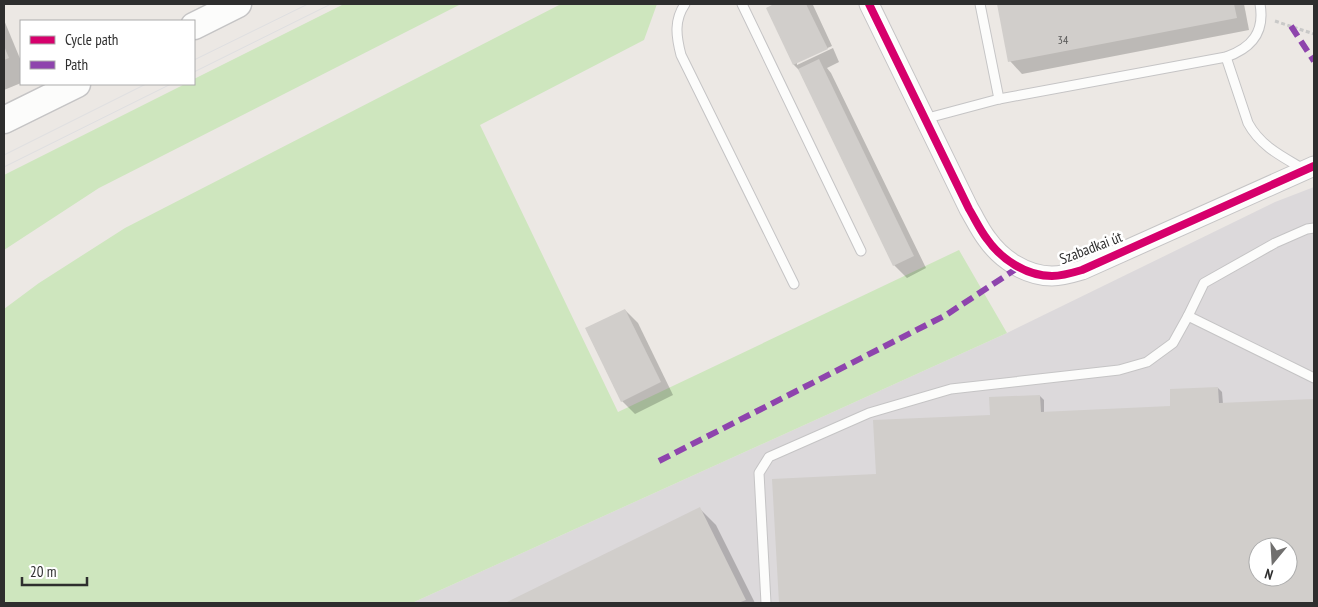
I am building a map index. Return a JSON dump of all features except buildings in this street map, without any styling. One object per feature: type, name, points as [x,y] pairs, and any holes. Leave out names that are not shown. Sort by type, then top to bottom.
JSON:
[{"type":"main road","points":[[195,26],[238,4]]},
{"type":"main road","points":[[4,120],[75,85]]},
{"type":"street","name":"Szabadkai út","points":[[869,4],[969,209],[988,240],[1010,262],[1026,270],[1050,276],[1065,275],[1082,270],[1311,167]]},
{"type":"lane","points":[[685,4],[677,24],[677,39],[681,55],[794,284]]},
{"type":"lane","points":[[742,4],[861,250]]},
{"type":"lane","points":[[980,4],[999,99]]},
{"type":"lane","points":[[924,119],[999,99],[1226,57],[1243,50],[1256,35],[1262,17],[1260,4]]},
{"type":"lane","points":[[1226,57],[1248,123],[1254,133],[1271,150],[1311,167]]},
{"type":"lane","points":[[766,603],[759,473],[769,457],[869,413],[951,389],[1119,370],[1147,362],[1172,343],[1204,283],[1275,242],[1314,228]]},
{"type":"lane","points":[[1188,316],[1314,378]]},
{"type":"path","points":[[1262,17],[1314,34]]},
{"type":"shaded area","points":[[1314,187],[1314,603],[412,603],[1007,333],[1275,202]]},
{"type":"green space","points":[[344,4],[461,4],[99,188],[4,250],[4,175],[183,85],[195,85],[195,78]]},
{"type":"green space","points":[[561,4],[657,4],[644,40],[480,125],[618,412],[959,250],[1007,333],[412,603],[4,603],[4,309],[39,283],[125,228]]},
{"type":"tram line","points":[[195,60],[308,4]]},
{"type":"tram line","points":[[195,72],[331,4]]},
{"type":"tram line","points":[[4,155],[144,85]]},
{"type":"tram line","points":[[4,167],[169,85]]},
{"type":"marked path","points":[[1291,26],[1314,61]]},
{"type":"marked path","points":[[659,461],[946,315],[1019,267]]},
{"type":"cycle path","points":[[869,4],[982,232],[999,253],[1024,270],[1042,275],[1056,276],[1082,270],[1314,166]]}]
